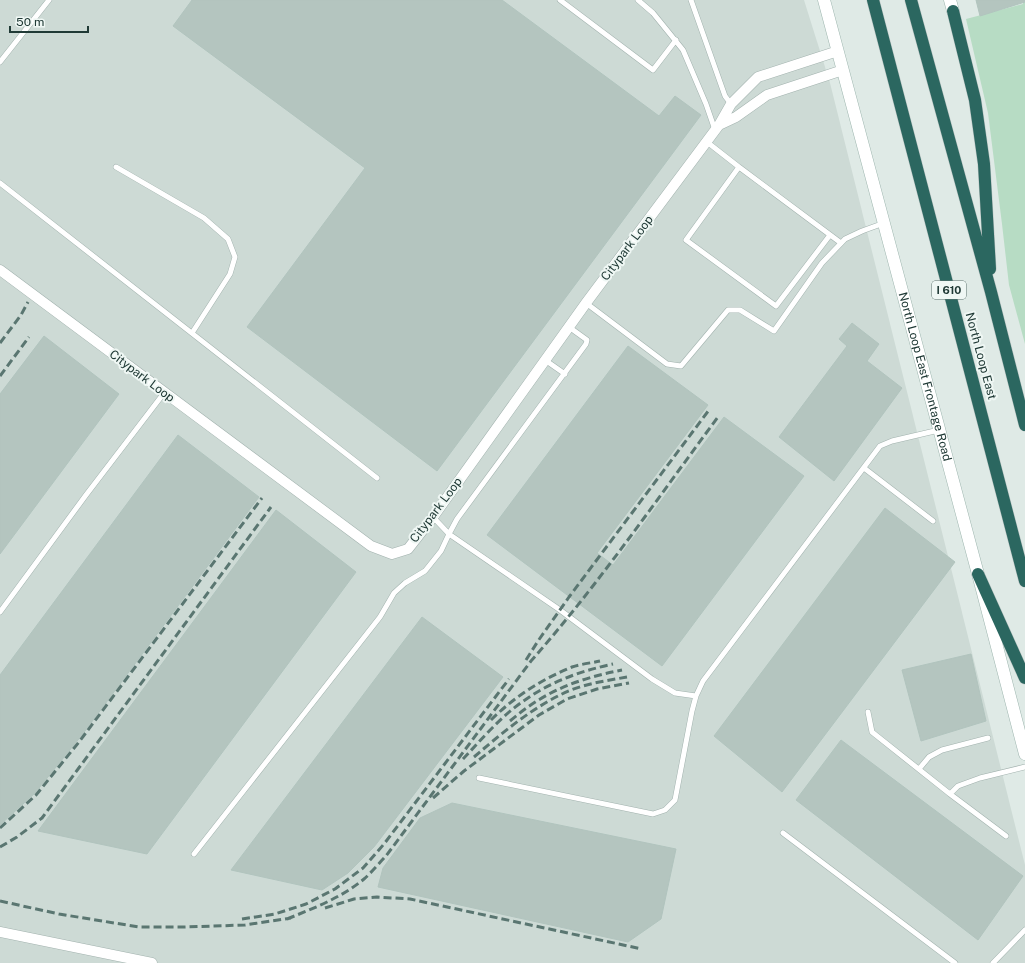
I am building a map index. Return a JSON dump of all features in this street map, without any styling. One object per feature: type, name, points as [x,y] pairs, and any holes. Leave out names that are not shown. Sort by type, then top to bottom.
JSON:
[{"type":"highway","name":"North Loop East","points":[[873,0],[1025,580]]},
{"type":"highway","name":"North Loop East","points":[[912,0],[991,292],[1025,425]]},
{"type":"highway","points":[[952,6],[975,100],[984,164],[991,292]]},
{"type":"highway","points":[[978,574],[1025,678]]},
{"type":"main road","name":"North Loop East Frontage Road","points":[[824,0],[1025,754]]},
{"type":"street","name":"Citypark Loop","points":[[0,270],[371,546],[392,554],[408,549],[433,516],[586,303],[707,142],[731,104],[758,77],[838,51]]},
{"type":"street","points":[[717,128],[736,118],[767,95],[843,70]]},
{"type":"street","points":[[0,932],[152,963]]},
{"type":"lane","points":[[0,62],[49,0]]},
{"type":"lane","points":[[560,0],[653,70],[676,40]]},
{"type":"lane","points":[[638,0],[653,13],[683,50],[717,128]]},
{"type":"lane","points":[[691,0],[725,96],[731,104]]},
{"type":"lane","points":[[707,142],[841,243]]},
{"type":"lane","points":[[116,167],[204,218],[228,239],[235,257],[230,274],[192,333]]},
{"type":"lane","points":[[739,167],[686,240],[776,306],[830,235]]},
{"type":"lane","points":[[0,183],[377,478]]},
{"type":"lane","points":[[586,303],[667,364],[682,366],[728,310],[740,310],[774,331],[822,263],[845,239],[884,223]]},
{"type":"lane","points":[[194,854],[380,617],[394,593],[405,583],[425,571],[441,551],[457,519],[586,344],[587,340],[569,327]]},
{"type":"lane","points":[[545,360],[565,374]]},
{"type":"lane","points":[[0,612],[86,494],[164,393]]},
{"type":"lane","points":[[479,778],[653,814],[665,810],[675,800],[692,711],[696,696],[703,681],[880,446],[892,441],[939,430]]},
{"type":"lane","points":[[864,468],[933,521]]},
{"type":"lane","points":[[433,516],[449,534],[560,610],[652,679],[675,692],[696,696]]},
{"type":"lane","points":[[868,712],[872,732],[1006,836]]},
{"type":"lane","points":[[919,769],[929,757],[942,750],[988,738]]},
{"type":"lane","points":[[950,794],[958,786],[980,778],[1025,767]]},
{"type":"lane","points":[[783,833],[955,963]]},
{"type":"lane","points":[[994,963],[1025,930]]},
{"type":"shaded area","points":[[0,0],[804,0],[830,83],[1025,865],[1025,963],[0,963]]},
{"type":"green space","points":[[1023,0],[1025,0],[1025,344],[1009,285],[988,113],[966,19],[1023,4]]},
{"type":"building","points":[[192,0],[502,0],[659,116],[675,96],[701,115],[437,471],[247,327],[365,168],[173,26]]},
{"type":"building","points":[[976,0],[1025,0],[1025,2],[980,16]]},
{"type":"building","points":[[852,323],[879,344],[867,361],[902,388],[834,481],[779,437],[847,346],[839,339]]},
{"type":"building","points":[[44,336],[119,394],[0,554],[0,394]]},
{"type":"building","points":[[628,346],[708,405],[597,553],[613,565],[724,417],[804,476],[662,666],[487,535]]},
{"type":"building","points":[[178,435],[259,497],[82,735],[35,793],[0,825],[0,675]]},
{"type":"building","points":[[885,508],[955,562],[782,792],[714,736]]},
{"type":"building","points":[[276,510],[356,572],[147,854],[38,831]]},
{"type":"building","points":[[422,617],[503,677],[374,847],[348,873],[322,890],[231,870]]},
{"type":"building","points":[[971,654],[986,721],[921,741],[902,670]]},
{"type":"building","points":[[841,740],[1023,876],[978,940],[796,800]]},
{"type":"building","points":[[452,803],[676,849],[661,919],[628,942],[378,887],[383,868],[420,818]]},
{"type":"railway","points":[[0,343],[21,315],[28,302]]},
{"type":"railway","points":[[0,376],[29,337]]},
{"type":"railway","points":[[526,660],[569,597],[709,410]]},
{"type":"railway","points":[[287,919],[346,892],[364,879],[386,856],[531,661],[604,572],[718,417]]},
{"type":"railway","points":[[0,828],[36,795],[79,742],[262,498]]},
{"type":"railway","points":[[0,847],[17,837],[42,818],[271,507]]},
{"type":"railway","points":[[491,720],[519,696],[550,677],[572,667],[600,661]]},
{"type":"railway","points":[[463,759],[500,720],[516,706],[535,693],[556,682],[590,670],[613,664]]},
{"type":"railway","points":[[510,721],[536,702],[562,688],[576,682],[622,670]]},
{"type":"railway","points":[[474,757],[505,731],[550,700],[586,685],[627,677]]},
{"type":"railway","points":[[242,919],[275,914],[306,904],[335,889],[363,868],[384,844],[509,679]]},
{"type":"railway","points":[[433,798],[464,771],[539,715],[567,699],[597,689],[629,683]]},
{"type":"railway","points":[[325,908],[354,899],[377,897],[410,899],[642,949]]},
{"type":"railway","points":[[0,901],[59,914],[139,927],[245,925],[291,918]]}]
